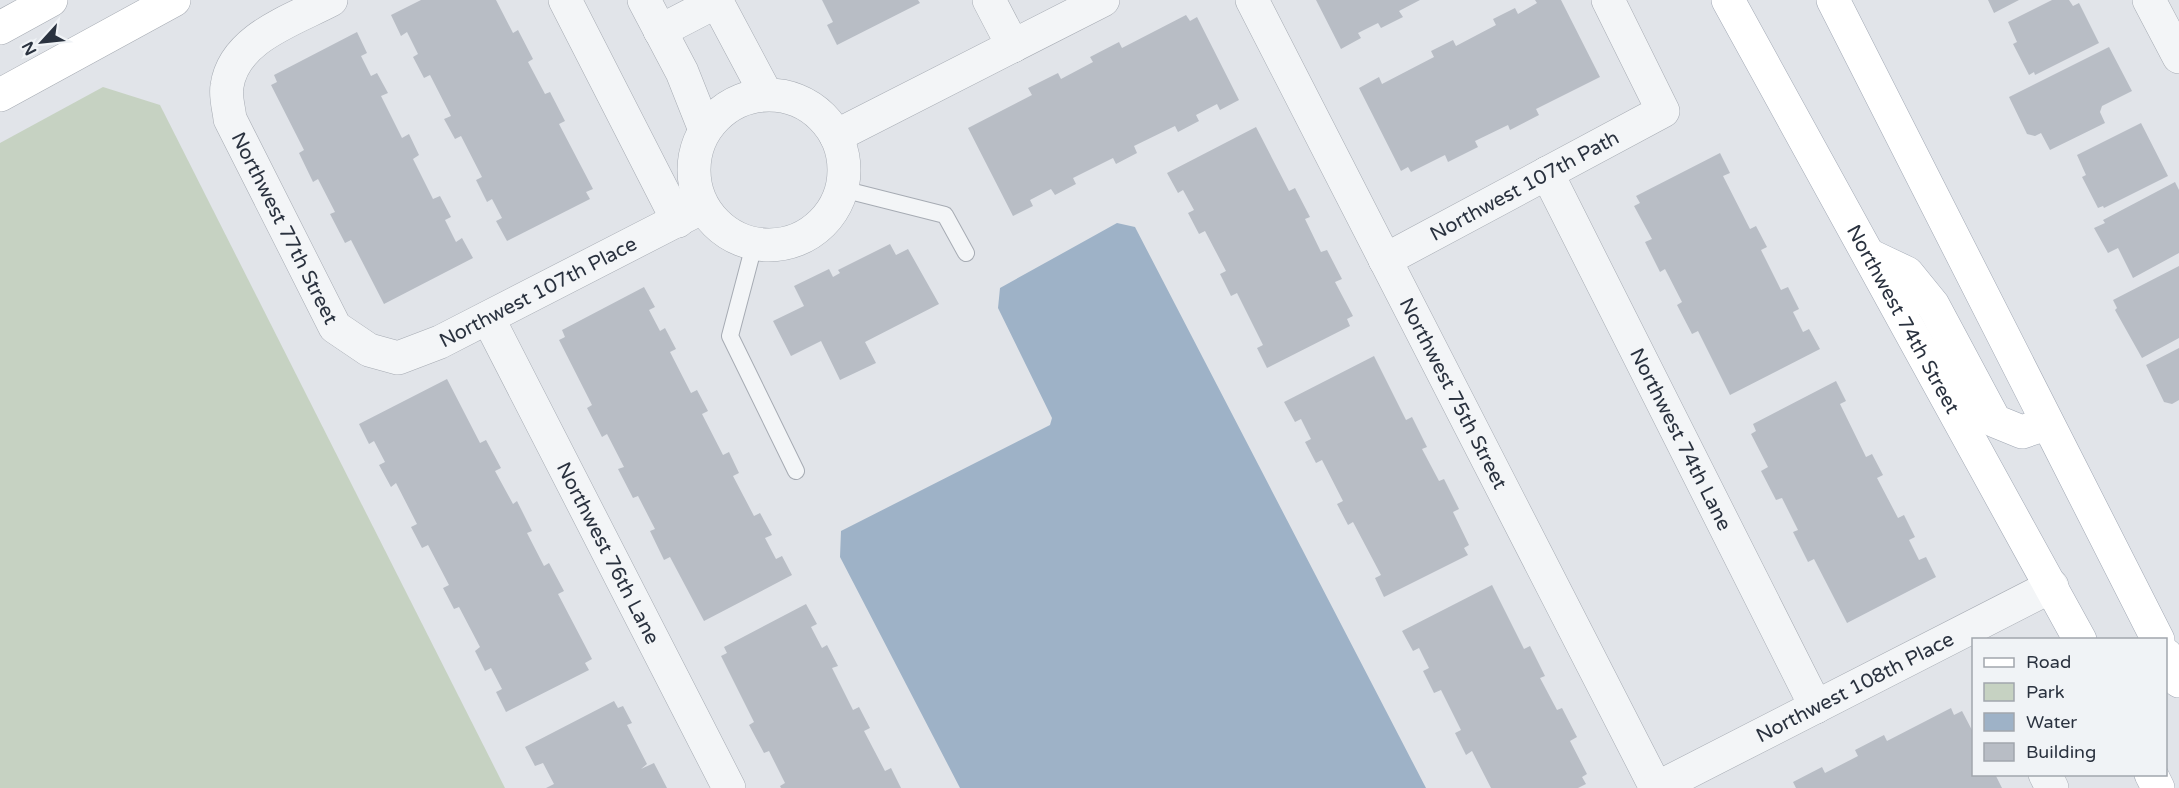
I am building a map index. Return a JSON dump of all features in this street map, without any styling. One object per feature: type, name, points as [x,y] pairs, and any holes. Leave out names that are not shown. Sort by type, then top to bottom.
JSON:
[{"type":"main road","points":[[0,94],[174,0]]},
{"type":"main road","name":"Northwest 74th Street","points":[[1728,0],[2079,638]]},
{"type":"main road","points":[[1833,0],[2046,424],[2157,638]]},
{"type":"main road","points":[[0,28],[34,4]]},
{"type":"main road","points":[[1871,256],[1907,273],[1934,305],[1995,421],[2022,432],[2046,424]]},
{"type":"main road","points":[[2167,657],[2179,681]]},
{"type":"street","name":"Northwest 77th Street","points":[[331,0],[257,39],[235,59],[226,87],[230,119],[335,327],[369,350]]},
{"type":"street","points":[[565,0],[691,214],[716,225],[734,237],[754,245],[777,246],[799,240],[819,227],[833,210],[842,189],[842,153],[836,136],[824,119],[807,105],[788,97],[766,94],[746,98],[727,106],[699,140],[693,162],[695,185],[691,214]]},
{"type":"street","points":[[644,0],[681,72],[705,130]]},
{"type":"street","points":[[989,0],[1013,46]]},
{"type":"street","points":[[836,136],[1103,0]]},
{"type":"street","name":"Northwest 75th Street","points":[[1252,0],[1656,788]]},
{"type":"street","name":"Northwest 107th Path","points":[[1385,260],[1663,111],[1608,0]]},
{"type":"street","points":[[2150,0],[2179,57]]},
{"type":"street","points":[[660,31],[716,1],[766,94]]},
{"type":"street","name":"Northwest 74th Lane","points":[[1547,173],[1816,707]]},
{"type":"street","name":"Northwest 107th Place","points":[[369,350],[398,358],[440,342],[691,214]]},
{"type":"street","name":"Northwest 76th Lane","points":[[488,318],[729,788]]},
{"type":"street","name":"Northwest 108th Place","points":[[1656,788],[1816,707],[1972,634],[2052,586]]},
{"type":"lane","points":[[842,189],[945,215],[966,253]]},
{"type":"lane","points":[[754,245],[730,336],[796,471]]},
{"type":"green space","points":[[103,87],[160,105],[505,788],[0,788],[0,143]]},
{"type":"water","points":[[1117,223],[1135,227],[1426,788],[960,788],[840,557],[841,531],[1050,425],[1052,418],[998,308],[1000,288]]},
{"type":"building","points":[[421,0],[496,0],[513,33],[518,30],[533,59],[528,62],[545,94],[550,92],[565,121],[559,124],[593,189],[586,192],[590,199],[507,241],[496,221],[502,218],[492,199],[487,202],[476,180],[482,177],[461,136],[455,139],[444,119],[451,116],[430,75],[424,78],[413,57],[418,54],[407,32],[401,36],[391,15]]},
{"type":"building","points":[[822,0],[918,0],[920,3],[837,45],[827,25],[833,22]]},
{"type":"building","points":[[1316,0],[1420,0],[1399,11],[1403,17],[1381,28],[1378,23],[1358,33],[1361,38],[1341,49]]},
{"type":"building","points":[[1535,0],[1561,0],[1600,77],[1536,109],[1539,115],[1510,130],[1508,125],[1475,141],[1478,147],[1448,162],[1445,155],[1411,172],[1408,167],[1401,171],[1359,88],[1379,77],[1382,84],[1434,57],[1431,51],[1453,40],[1456,46],[1496,25],[1493,19],[1515,8],[1518,14],[1537,3]]},
{"type":"building","points":[[1988,0],[2019,0],[1994,13]]},
{"type":"building","points":[[2052,0],[2069,0],[2073,6],[2079,3],[2099,43],[2035,75],[2034,72],[2029,75],[2013,44],[2017,42],[2008,22]]},
{"type":"building","points":[[1186,15],[1190,21],[1197,17],[1239,100],[1220,110],[1217,104],[1196,115],[1199,121],[1178,132],[1175,126],[1134,146],[1137,153],[1116,164],[1113,158],[1073,178],[1076,184],[1055,195],[1051,189],[1030,200],[1033,206],[1013,216],[968,128],[1032,95],[1028,88],[1058,73],[1061,79],[1093,62],[1090,57],[1119,42],[1122,48]]},
{"type":"building","points":[[357,32],[367,53],[361,56],[371,76],[377,73],[388,93],[381,96],[402,138],[409,134],[419,155],[413,159],[433,199],[440,196],[451,217],[445,220],[456,242],[462,238],[473,258],[384,304],[351,240],[345,243],[330,214],[335,212],[318,179],[313,182],[299,153],[304,150],[271,85],[277,82],[274,75]]},
{"type":"building","points":[[2109,47],[2132,91],[2102,106],[2100,112],[2105,123],[2050,150],[2041,133],[2035,136],[2027,134],[2009,97]]},
{"type":"building","points":[[2141,123],[2168,176],[2104,208],[2103,206],[2098,208],[2082,177],[2086,175],[2077,155]]},
{"type":"building","points":[[1256,127],[1289,191],[1295,188],[1310,217],[1305,219],[1321,252],[1327,250],[1342,279],[1335,282],[1353,316],[1347,319],[1350,326],[1267,368],[1257,348],[1263,345],[1237,293],[1231,296],[1220,274],[1226,271],[1205,231],[1199,234],[1188,213],[1194,210],[1183,190],[1178,193],[1167,173]]},
{"type":"building","points":[[1720,153],[1730,173],[1723,176],[1750,229],[1756,226],[1767,247],[1761,250],[1781,290],[1788,287],[1799,309],[1793,312],[1803,332],[1809,329],[1820,349],[1730,395],[1698,331],[1692,334],[1677,305],[1682,302],[1665,269],[1660,272],[1645,242],[1652,239],[1634,206],[1640,203],[1636,196]]},
{"type":"building","points":[[2175,182],[2179,190],[2179,253],[2133,278],[2118,248],[2108,253],[2094,228],[2105,223],[2103,220]]},
{"type":"building","points":[[890,244],[896,255],[908,249],[939,304],[865,342],[876,363],[840,380],[821,341],[791,356],[773,321],[804,306],[794,286],[829,269],[833,277],[840,273],[838,270]]},
{"type":"building","points":[[2179,266],[2179,338],[2142,358],[2115,310],[2117,308],[2113,300]]},
{"type":"building","points":[[644,287],[655,307],[649,310],[660,331],[665,328],[676,349],[670,352],[691,393],[697,390],[708,411],[702,414],[723,455],[729,452],[739,473],[733,476],[754,516],[760,513],[772,535],[765,538],[776,559],[782,556],[792,575],[704,621],[670,557],[664,560],[650,531],[655,529],[638,496],[633,498],[618,469],[624,467],[607,434],[602,437],[587,408],[592,405],[559,340],[565,337],[562,330]]},
{"type":"building","points":[[2179,348],[2179,400],[2172,404],[2164,402],[2146,365]]},
{"type":"building","points":[[1374,356],[1406,420],[1412,417],[1427,447],[1422,449],[1439,481],[1444,479],[1459,509],[1453,512],[1469,545],[1464,548],[1468,555],[1384,597],[1375,578],[1381,575],[1353,522],[1348,525],[1337,504],[1343,501],[1322,460],[1316,463],[1305,442],[1311,439],[1301,419],[1295,422],[1284,402]]},
{"type":"building","points":[[447,379],[480,443],[486,440],[501,468],[495,471],[513,504],[517,501],[532,531],[527,533],[544,566],[549,563],[564,591],[558,594],[592,659],[585,663],[589,670],[506,712],[496,692],[502,689],[491,668],[485,671],[475,651],[480,647],[459,607],[454,609],[443,588],[449,585],[428,545],[422,548],[411,527],[417,524],[396,483],[391,487],[379,465],[385,462],[374,441],[369,444],[359,424]]},
{"type":"building","points":[[1836,381],[1846,401],[1840,404],[1866,457],[1872,454],[1883,475],[1877,478],[1898,518],[1904,515],[1915,537],[1909,540],[1919,560],[1926,557],[1936,577],[1847,623],[1814,559],[1808,562],[1793,532],[1798,530],[1782,498],[1776,500],[1761,471],[1768,467],[1751,434],[1756,431],[1753,424]]},
{"type":"building","points":[[1492,585],[1524,649],[1530,646],[1545,676],[1540,678],[1557,710],[1562,708],[1577,737],[1570,741],[1587,774],[1582,777],[1586,784],[1578,788],[1491,788],[1472,751],[1466,755],[1455,733],[1461,730],[1441,690],[1434,693],[1423,671],[1429,668],[1419,648],[1413,651],[1402,631]]},
{"type":"building","points":[[806,604],[817,624],[811,627],[822,648],[827,645],[838,666],[832,668],[853,710],[859,707],[870,728],[864,731],[885,771],[891,768],[901,788],[781,788],[780,786],[785,783],[769,751],[764,753],[749,725],[754,722],[721,656],[727,653],[724,647]]},
{"type":"building","points":[[614,701],[618,708],[623,706],[632,723],[627,725],[647,764],[641,769],[654,763],[667,788],[546,788],[554,784],[543,763],[535,766],[525,747]]},
{"type":"building","points":[[1951,708],[1954,715],[1962,711],[1972,730],[1972,776],[1996,776],[2002,788],[1796,788],[1793,782],[1822,767],[1825,773],[1858,756],[1855,750],[1884,735],[1887,741]]}]
